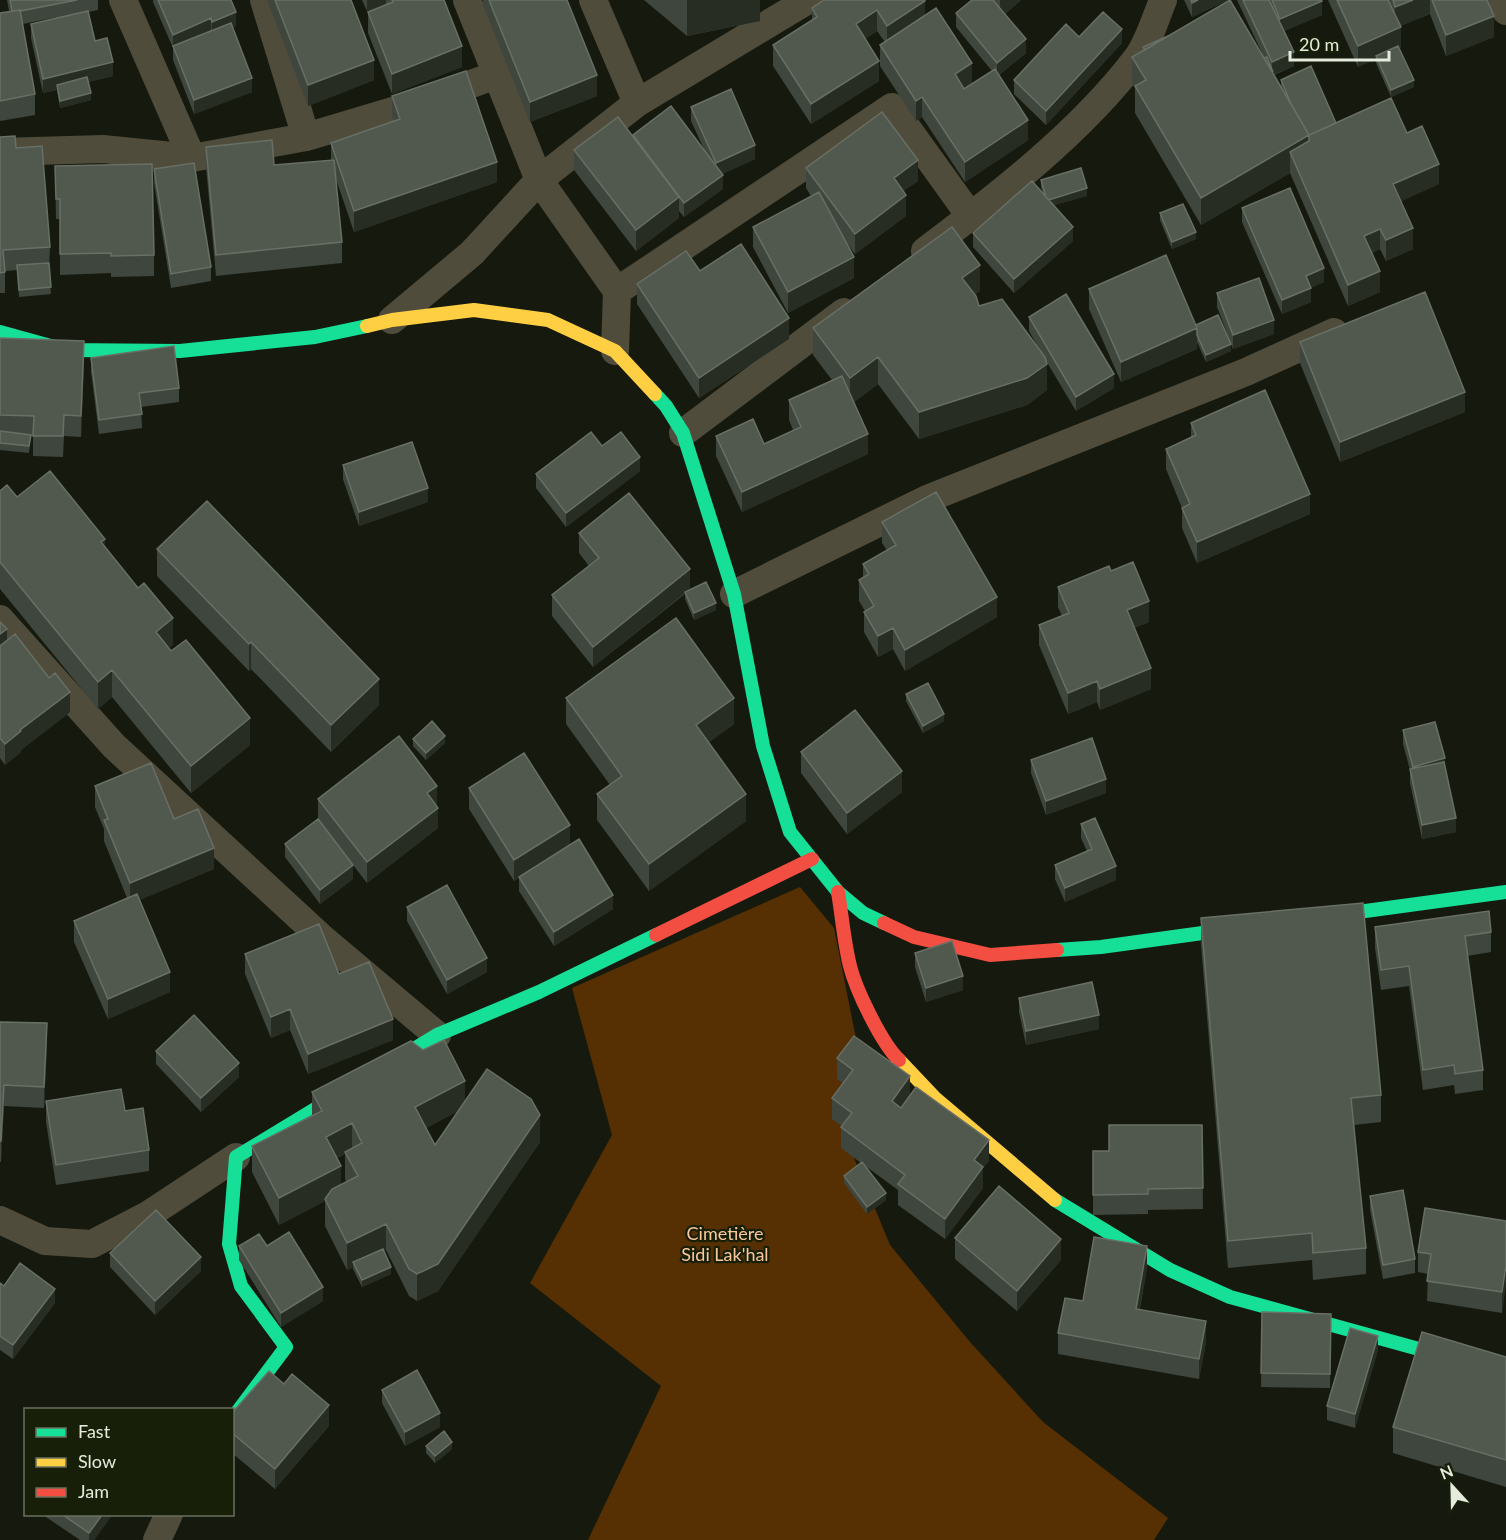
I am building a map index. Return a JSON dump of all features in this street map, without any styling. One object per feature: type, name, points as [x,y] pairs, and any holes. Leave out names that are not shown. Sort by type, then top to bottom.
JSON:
[{"type":"main road","points":[[0,332],[65,350],[180,351],[315,337],[392,320],[474,310],[548,320],[615,351],[666,406],[683,433],[734,594],[763,746],[790,832],[838,892],[863,913],[914,937],[990,955],[1101,947],[1263,925]]},
{"type":"main road","points":[[234,1416],[286,1347],[241,1286],[229,1244],[236,1157],[437,1035],[539,992],[812,859]]},
{"type":"main road","points":[[838,892],[850,967],[888,1049],[935,1098],[1058,1201],[1170,1270],[1230,1297],[1506,1373]]},
{"type":"main road","points":[[1309,919],[1506,892]]},
{"type":"street","points":[[123,0],[192,158]]},
{"type":"street","points":[[264,0],[306,137]]},
{"type":"street","points":[[466,0],[539,180],[617,291],[615,351]]},
{"type":"street","points":[[593,0],[637,103]]},
{"type":"street","points":[[392,320],[472,253],[539,180],[637,103],[808,0]]},
{"type":"street","points":[[902,268],[971,217],[1037,162],[1093,108],[1139,56],[1163,0]]},
{"type":"street","points":[[1502,0],[1506,10]]},
{"type":"street","points":[[0,152],[103,149],[192,158],[306,137],[413,105],[496,75]]},
{"type":"street","points":[[617,291],[892,107],[971,217]]},
{"type":"street","points":[[683,433],[864,297]]},
{"type":"street","points":[[734,594],[927,499],[1246,372],[1355,323]]},
{"type":"street","points":[[0,619],[114,746],[323,939],[437,1035]]},
{"type":"street","points":[[0,1220],[45,1241],[92,1244],[148,1215],[236,1157]]},
{"type":"street","points":[[157,1540],[169,1516]]},
{"type":"green space","name":"Cimetière Sidi Lak'hal","points":[[800,887],[834,928],[860,1059],[852,1153],[890,1245],[970,1342],[1043,1422],[1168,1518],[1154,1540],[588,1540],[661,1386],[530,1283],[612,1135],[572,988]]},
{"type":"building","points":[[10,0],[77,0],[12,11]]},
{"type":"building","points":[[158,0],[231,0],[236,12],[212,22],[211,18],[173,35]]},
{"type":"building","points":[[275,0],[351,0],[374,60],[308,85]]},
{"type":"building","points":[[392,0],[444,0],[462,46],[392,74],[368,12],[393,2]]},
{"type":"building","points":[[489,0],[567,0],[597,75],[530,102]]},
{"type":"building","points":[[824,0],[925,1],[887,26],[877,10],[856,24],[879,61],[811,104],[773,45],[817,17],[812,8]]},
{"type":"building","points":[[972,0],[993,0],[1026,39],[997,63],[956,13]]},
{"type":"building","points":[[1230,0],[1309,135],[1201,198],[1135,86],[1146,80],[1132,57]]},
{"type":"building","points":[[1243,0],[1269,0],[1294,52],[1272,62]]},
{"type":"building","points":[[1272,0],[1321,0],[1322,1],[1280,19]]},
{"type":"building","points":[[1337,0],[1388,0],[1401,27],[1358,46]]},
{"type":"building","points":[[1393,0],[1413,0],[1395,7]]},
{"type":"building","points":[[1432,0],[1487,0],[1494,16],[1446,35]]},
{"type":"building","points":[[936,8],[972,63],[955,74],[964,89],[995,69],[1028,120],[965,162],[922,97],[916,101],[880,45]]},
{"type":"building","points":[[20,10],[35,94],[0,101],[0,13]]},
{"type":"building","points":[[88,11],[95,41],[107,38],[113,62],[43,79],[31,24]]},
{"type":"building","points":[[1103,12],[1122,29],[1046,111],[1014,80],[1066,24],[1079,37]]},
{"type":"building","points":[[231,23],[252,78],[194,100],[173,46]]},
{"type":"building","points":[[1168,36],[1145,50],[1143,47]]},
{"type":"building","points":[[1398,46],[1414,80],[1391,90],[1376,56]]},
{"type":"building","points":[[1267,57],[1273,72],[1264,58]]},
{"type":"building","points":[[1311,66],[1336,123],[1309,135],[1291,104],[1281,80]]},
{"type":"building","points":[[466,71],[497,162],[354,211],[331,143],[400,119],[392,96]]},
{"type":"building","points":[[87,77],[91,93],[60,101],[57,85]]},
{"type":"building","points":[[731,89],[755,145],[716,163],[691,107]]},
{"type":"building","points":[[1391,98],[1407,133],[1422,126],[1439,164],[1393,184],[1413,228],[1386,240],[1380,229],[1364,236],[1380,271],[1348,285],[1290,152],[1309,141],[1309,135]]},
{"type":"building","points":[[671,106],[723,175],[684,203],[633,135]]},
{"type":"building","points":[[882,112],[918,160],[894,178],[906,195],[855,234],[806,168]]},
{"type":"building","points":[[618,117],[679,197],[636,230],[574,150]]},
{"type":"building","points":[[15,136],[16,148],[42,146],[50,247],[3,250],[5,272],[0,273],[0,137]]},
{"type":"building","points":[[272,140],[274,165],[334,160],[342,242],[216,255],[206,147]]},
{"type":"building","points":[[194,163],[211,267],[171,274],[154,169]]},
{"type":"building","points":[[152,164],[154,255],[60,254],[60,199],[56,199],[55,166]]},
{"type":"building","points":[[1081,168],[1087,188],[1049,200],[1046,197],[1041,180]]},
{"type":"building","points":[[1032,181],[1073,227],[1014,279],[973,233]]},
{"type":"building","points":[[1290,188],[1324,268],[1306,276],[1311,288],[1282,300],[1242,208]]},
{"type":"building","points":[[819,192],[854,257],[788,292],[753,227]]},
{"type":"building","points":[[1183,204],[1196,232],[1172,242],[1160,213]]},
{"type":"building","points":[[952,227],[980,265],[962,278],[976,296],[979,306],[1002,299],[1045,357],[1047,364],[1027,378],[919,412],[878,357],[850,378],[813,328]]},
{"type":"building","points":[[741,244],[789,318],[699,378],[637,284],[686,251],[700,271]]},
{"type":"building","points":[[1166,255],[1197,328],[1121,362],[1089,289]]},
{"type":"building","points":[[49,263],[51,287],[19,290],[17,265]]},
{"type":"building","points":[[1259,278],[1274,320],[1233,335],[1217,293]]},
{"type":"building","points":[[1425,292],[1465,392],[1340,442],[1300,342]]},
{"type":"building","points":[[1066,294],[1114,374],[1076,397],[1029,317]]},
{"type":"building","points":[[1218,315],[1231,344],[1206,355],[1197,335],[1196,325]]},
{"type":"building","points":[[0,338],[84,341],[81,416],[64,415],[63,436],[33,436],[34,416],[0,415]]},
{"type":"building","points":[[174,346],[179,388],[139,393],[142,414],[99,420],[91,358]]},
{"type":"building","points":[[842,376],[868,434],[742,492],[716,436],[753,419],[764,444],[801,427],[789,400]]},
{"type":"building","points":[[1265,390],[1310,494],[1197,542],[1182,508],[1190,504],[1166,449],[1196,435],[1191,423]]},
{"type":"building","points":[[0,431],[31,435],[29,446],[0,443]]},
{"type":"building","points":[[591,432],[602,446],[621,432],[640,457],[566,513],[536,474]]},
{"type":"building","points":[[412,442],[428,488],[359,512],[343,465]]},
{"type":"building","points":[[50,471],[105,539],[101,542],[138,588],[144,583],[173,618],[156,632],[171,651],[186,640],[250,718],[191,766],[112,670],[98,682],[0,562],[0,491],[7,485],[17,497]]},
{"type":"building","points":[[936,492],[997,597],[905,650],[893,628],[878,636],[864,612],[874,606],[859,580],[869,574],[863,564],[896,545],[882,522]]},
{"type":"building","points":[[629,493],[690,569],[593,647],[552,595],[599,558],[579,533]]},
{"type":"building","points":[[207,501],[379,679],[331,725],[157,549]]},
{"type":"building","points":[[1133,562],[1149,601],[1127,610],[1151,668],[1100,689],[1097,681],[1068,693],[1039,625],[1069,613],[1058,587],[1109,566],[1111,571]]},
{"type":"building","points":[[706,582],[716,603],[694,613],[685,592]]},
{"type":"building","points":[[676,618],[734,698],[696,725],[746,794],[649,864],[597,794],[622,776],[566,698]]},
{"type":"building","points":[[0,622],[7,629],[0,634]]},
{"type":"building","points":[[15,634],[49,678],[55,673],[70,692],[5,744],[0,738],[0,646]]},
{"type":"building","points":[[928,683],[944,714],[923,726],[906,694]]},
{"type":"building","points":[[855,710],[902,771],[847,813],[801,752]]},
{"type":"building","points":[[432,721],[445,736],[426,753],[413,739]]},
{"type":"building","points":[[1435,722],[1445,758],[1413,767],[1403,730]]},
{"type":"building","points":[[399,736],[437,786],[427,793],[438,808],[367,862],[318,799]]},
{"type":"building","points":[[1092,738],[1106,779],[1046,801],[1031,760]]},
{"type":"building","points":[[524,753],[570,825],[514,860],[469,788]]},
{"type":"building","points":[[1444,762],[1456,818],[1422,825],[1410,769]]},
{"type":"building","points":[[151,763],[174,819],[198,809],[214,848],[130,883],[104,820],[108,819],[95,786]]},
{"type":"building","points":[[1095,818],[1116,866],[1065,888],[1055,865],[1092,849],[1081,824]]},
{"type":"building","points":[[318,819],[353,865],[320,890],[285,844]]},
{"type":"building","points":[[579,839],[613,895],[554,932],[519,877]]},
{"type":"building","points":[[447,885],[487,958],[447,980],[407,907]]},
{"type":"building","points":[[137,894],[170,972],[108,999],[74,921]]},
{"type":"building","points":[[1363,903],[1381,1095],[1351,1098],[1366,1248],[1313,1253],[1312,1233],[1228,1241],[1201,918]]},
{"type":"building","points":[[1489,911],[1491,932],[1465,936],[1483,1070],[1455,1074],[1454,1065],[1423,1070],[1409,966],[1381,970],[1375,927]]},
{"type":"building","points":[[319,924],[339,974],[369,962],[393,1019],[308,1054],[290,1009],[271,1017],[245,954]]},
{"type":"building","points":[[952,941],[963,976],[926,988],[915,953]]},
{"type":"building","points":[[1092,982],[1099,1015],[1026,1031],[1019,998]]},
{"type":"building","points":[[194,1015],[239,1063],[201,1098],[156,1051]]},
{"type":"building","points":[[0,1022],[47,1023],[44,1087],[4,1085],[1,1141],[0,1141]]},
{"type":"building","points":[[854,1036],[910,1076],[892,1101],[901,1108],[916,1087],[989,1140],[974,1160],[983,1167],[945,1219],[898,1184],[905,1175],[841,1127],[852,1113],[832,1098],[853,1070],[837,1058]]},
{"type":"building","points":[[444,1040],[465,1081],[415,1107],[435,1145],[487,1069],[531,1099],[540,1115],[438,1264],[417,1274],[409,1269],[386,1224],[347,1243],[325,1199],[332,1189],[358,1176],[345,1152],[362,1143],[352,1123],[326,1137],[341,1166],[279,1198],[252,1146],[322,1111],[312,1092],[411,1041],[423,1050]]},
{"type":"building","points":[[121,1089],[125,1111],[143,1108],[149,1150],[56,1165],[46,1101]]},
{"type":"building","points":[[1109,1125],[1202,1125],[1203,1188],[1148,1189],[1148,1194],[1093,1195],[1093,1151],[1109,1151]]},
{"type":"building","points":[[862,1162],[886,1193],[867,1207],[844,1176]]},
{"type":"building","points":[[999,1186],[1061,1239],[1017,1291],[955,1238]]},
{"type":"building","points":[[1403,1190],[1415,1259],[1383,1265],[1370,1196]]},
{"type":"building","points":[[1425,1208],[1506,1221],[1506,1265],[1502,1292],[1427,1281],[1431,1254],[1418,1252]]},
{"type":"building","points":[[156,1210],[201,1257],[155,1301],[110,1253]]},
{"type":"building","points":[[289,1232],[323,1287],[281,1313],[239,1246],[259,1234],[267,1246]]},
{"type":"building","points":[[1094,1237],[1147,1246],[1136,1309],[1206,1321],[1199,1359],[1058,1333],[1065,1298],[1083,1301]]},
{"type":"building","points":[[383,1249],[391,1267],[362,1280],[353,1262]]},
{"type":"building","points":[[20,1263],[55,1289],[13,1345],[0,1336],[0,1283],[4,1286]]},
{"type":"building","points":[[1262,1312],[1331,1314],[1330,1374],[1261,1373]]},
{"type":"building","points":[[1350,1328],[1378,1336],[1355,1414],[1327,1406]]},
{"type":"building","points":[[1422,1332],[1506,1357],[1506,1460],[1393,1427]]},
{"type":"building","points":[[417,1370],[440,1413],[405,1432],[382,1390]]},
{"type":"building","points":[[269,1371],[284,1384],[292,1374],[329,1405],[275,1469],[234,1435],[234,1411]]},
{"type":"building","points":[[444,1431],[452,1442],[435,1456],[426,1446]]},
{"type":"building","points":[[64,1516],[101,1516],[89,1533]]},
{"type":"traffic: fast","points":[[0,332],[65,350],[180,351],[315,337],[367,326]]},
{"type":"traffic: fast","points":[[655,394],[666,406],[683,433],[734,594],[763,746],[790,832],[838,892],[863,913],[884,923]]},
{"type":"traffic: fast","points":[[1321,917],[1506,892]]},
{"type":"traffic: fast","points":[[1057,950],[1101,947],[1246,927]]},
{"type":"traffic: fast","points":[[234,1416],[286,1347],[241,1286],[229,1244],[236,1157],[437,1035],[539,992],[656,935]]},
{"type":"traffic: fast","points":[[1055,1200],[1170,1270],[1230,1297],[1506,1373]]},
{"type":"traffic: slow","points":[[367,326],[392,320],[474,310],[548,320],[615,351],[655,394]]},
{"type":"traffic: slow","points":[[899,1060],[935,1098],[1055,1200]]},
{"type":"traffic: jam","points":[[656,935],[812,859]]},
{"type":"traffic: jam","points":[[838,892],[846,948],[853,976],[877,1029],[899,1060]]},
{"type":"traffic: jam","points":[[884,923],[914,937],[990,955],[1057,950]]}]
